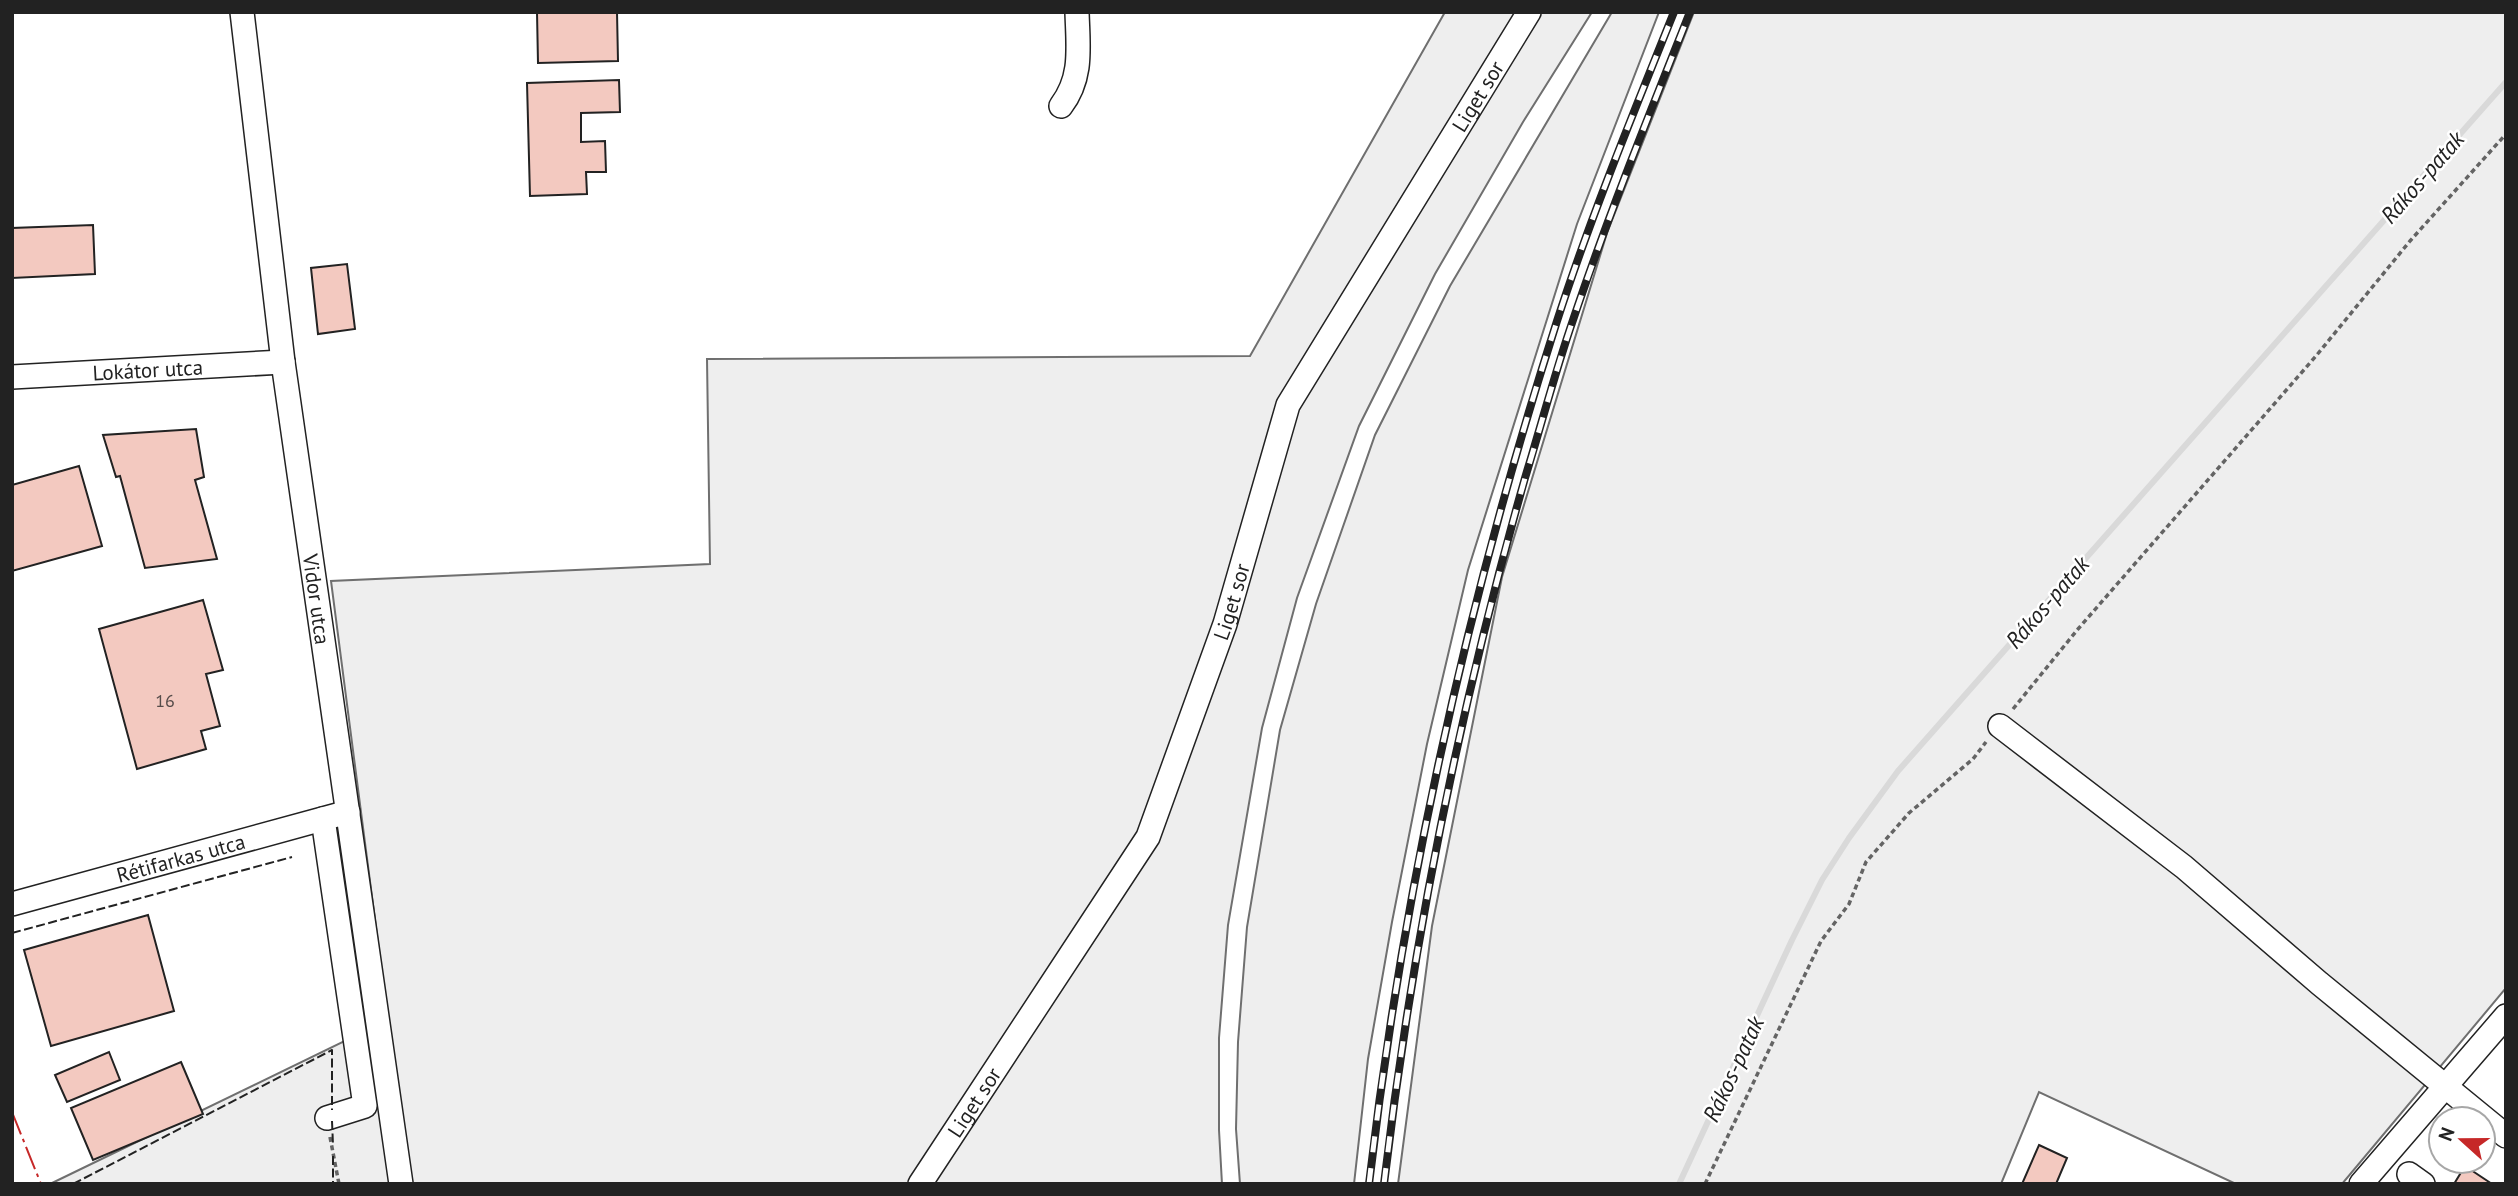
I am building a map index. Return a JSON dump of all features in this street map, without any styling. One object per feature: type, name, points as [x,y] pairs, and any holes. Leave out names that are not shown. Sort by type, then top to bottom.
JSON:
[{"type":"street","name":"Vidor utca","points":[[242,12],[283,362],[401,1184]]},
{"type":"street","points":[[1062,106],[1072,92],[1078,70],[1077,12]]},
{"type":"street","name":"Liget sor","points":[[920,1184],[1149,837],[1225,624],[1288,405],[1529,12]]},
{"type":"street","name":"Lokátor utca","points":[[12,377],[283,362]]},
{"type":"street","points":[[2000,726],[2184,867],[2319,983],[2506,1136]]},
{"type":"street","name":"Rétifarkas utca","points":[[12,904],[348,812]]},
{"type":"street","points":[[323,819],[365,1105],[327,1118]]},
{"type":"street","points":[[2361,1184],[2506,1016]]},
{"type":"path","points":[[1705,1184],[1821,941],[1849,904],[1866,862],[1909,813],[1973,759],[2078,629],[2316,356],[2410,241],[2506,134]]},
{"type":"path","points":[[327,1118],[339,1184]]},
{"type":"shaded area","points":[[1445,12],[1592,12],[1523,122],[1435,274],[1359,426],[1297,598],[1262,728],[1228,925],[1219,1038],[1222,1184],[50,1184],[388,1020],[331,581],[710,564],[707,359],[1250,356]]},
{"type":"shaded area","points":[[1612,12],[1659,12],[1577,224],[1468,570],[1427,744],[1392,922],[1368,1059],[1354,1184],[1240,1184],[1236,1129],[1238,1042],[1247,927],[1280,730],[1316,604],[1375,435],[1450,286]]},
{"type":"shaded area","points":[[1694,12],[2506,12],[2506,988],[2342,1184],[2236,1184],[2039,1092],[2001,1184],[1398,1184],[1432,926],[1502,577],[1607,233]]},
{"type":"building","points":[[537,12],[617,12],[618,61],[538,63]]},
{"type":"building","points":[[619,80],[620,112],[581,113],[581,142],[605,141],[606,172],[586,172],[587,194],[530,196],[527,83]]},
{"type":"building","points":[[93,225],[95,274],[12,278],[12,228]]},
{"type":"building","points":[[347,264],[355,329],[318,334],[311,268]]},
{"type":"building","points":[[196,429],[204,477],[195,480],[217,559],[145,568],[120,476],[116,477],[103,435]]},
{"type":"building","points":[[79,466],[102,546],[12,571],[12,485]]},
{"type":"building","points":[[203,600],[223,670],[206,674],[220,726],[201,731],[206,749],[137,769],[99,629]]},
{"type":"building","points":[[148,915],[174,1011],[51,1046],[24,950]]},
{"type":"building","points":[[109,1052],[120,1080],[67,1102],[55,1075]]},
{"type":"building","points":[[181,1062],[203,1114],[93,1160],[71,1108]]},
{"type":"building","points":[[2039,1145],[2067,1158],[2056,1184],[2022,1184]]},
{"type":"building","points":[[2460,1175],[2478,1175],[2492,1184],[2454,1184]]},
{"type":"waterway","name":"Rákos-patak","points":[[1679,1184],[1822,880],[1898,771],[2506,82]]},
{"type":"railway","points":[[1369,1184],[1383,1074],[1420,856],[1442,748],[1494,533],[1570,282],[1674,12]]},
{"type":"railway","points":[[1384,1184],[1409,1005],[1440,828],[1501,565],[1573,320],[1690,12]]},
{"type":"fence","points":[[12,933],[292,857]]},
{"type":"fence","points":[[73,1184],[332,1050],[332,1110]]},
{"type":"fence","points":[[332,1121],[333,1145]]},
{"type":"fence","points":[[333,1156],[333,1184]]},
{"type":"power","points":[[12,1112],[41,1184]]}]
